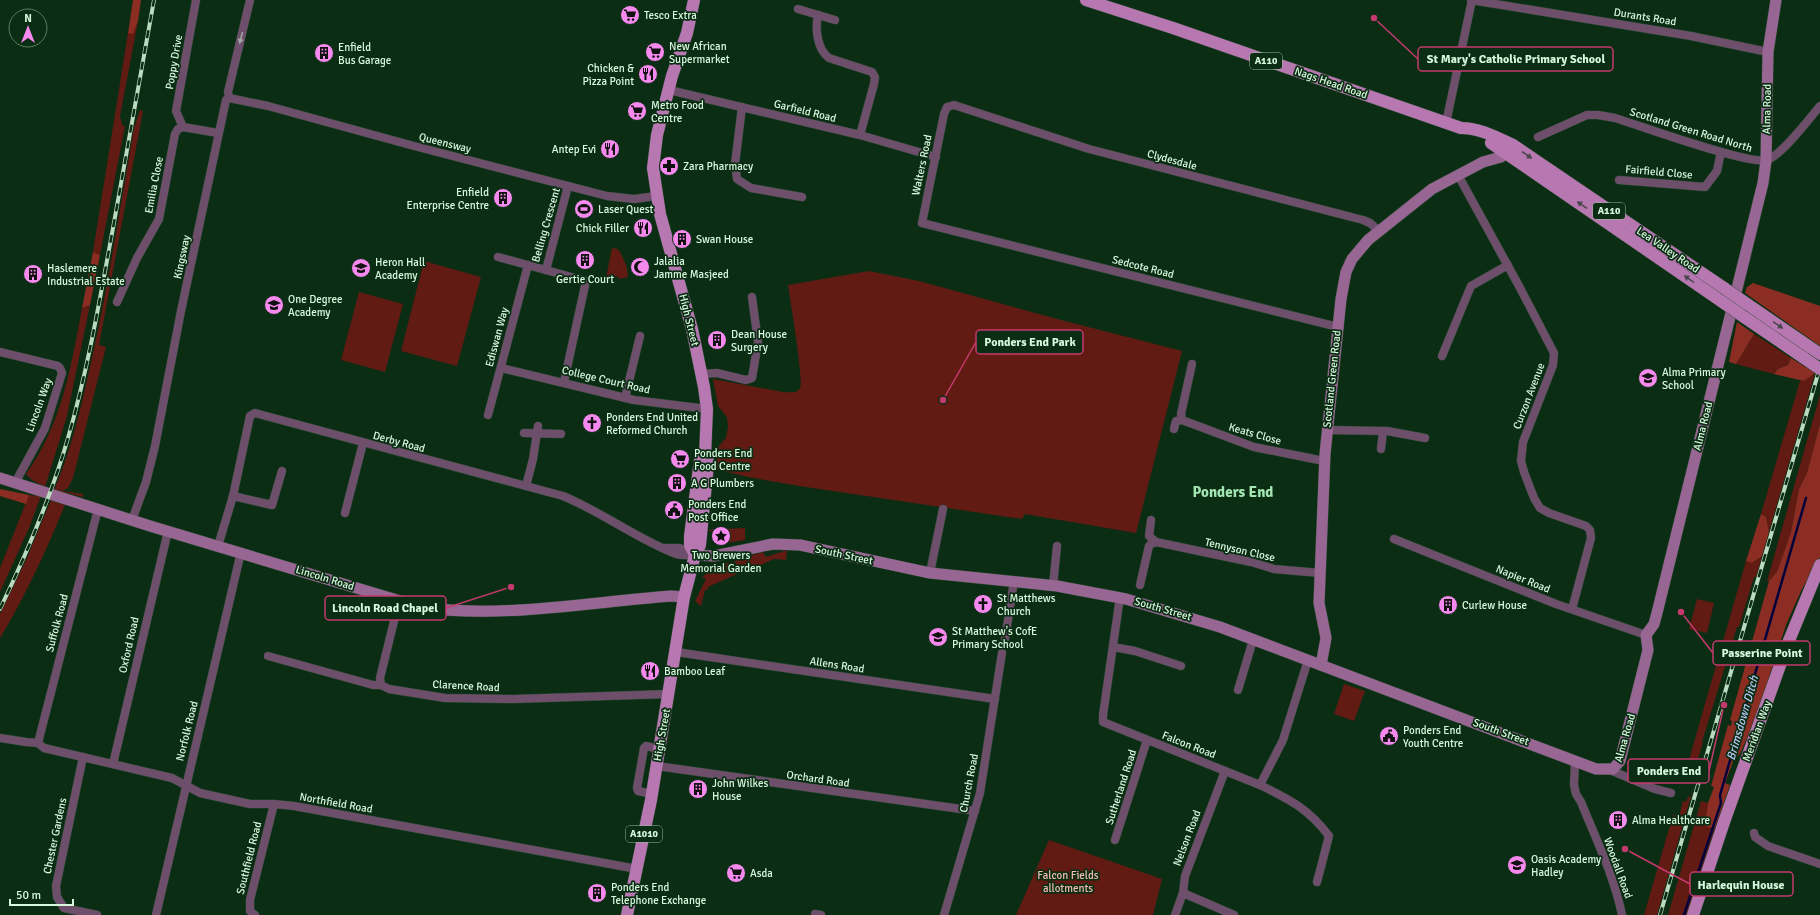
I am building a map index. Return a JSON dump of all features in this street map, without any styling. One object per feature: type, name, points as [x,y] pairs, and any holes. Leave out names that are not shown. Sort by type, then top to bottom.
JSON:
[{"type":"main road","name":"High Street","points":[[627,915],[652,794],[684,597],[695,555],[700,545],[708,464],[708,460],[704,456],[707,409],[702,374],[656,196],[653,159],[669,90],[684,43],[694,0]]},
{"type":"main road","name":"Nags Head Road","points":[[1086,0],[1173,28],[1461,128]]},
{"type":"main road","name":"Lea Valley Road","points":[[1461,128],[1473,128],[1508,147],[1506,152],[1820,369]]},
{"type":"main road","name":"Lea Valley Road","points":[[1491,138],[1513,145],[1820,354]]},
{"type":"main road","name":"Meridian Way","points":[[1694,915],[1724,822],[1788,643],[1820,565]]},
{"type":"street","name":"Poppy Drive","points":[[184,127],[176,111],[196,0]]},
{"type":"street","name":"Kingsway","points":[[132,520],[156,446],[218,133],[226,100],[229,98],[228,92],[250,0]]},
{"type":"street","points":[[1446,122],[1451,104],[1471,0]]},
{"type":"street","name":"Durants Road","points":[[1471,0],[1691,36],[1768,52]]},
{"type":"street","name":"Alma Road","points":[[1610,770],[1617,766],[1620,761],[1648,650],[1646,635],[1654,624],[1657,613],[1763,183],[1766,161],[1768,52],[1776,0]]},
{"type":"street","points":[[798,9],[834,20]]},
{"type":"street","points":[[818,15],[817,31],[824,54],[829,58],[872,72],[875,78],[860,135]]},
{"type":"street","name":"Garfield Road","points":[[669,90],[860,135],[936,157]]},
{"type":"street","name":"Queensway","points":[[229,98],[268,106],[607,196],[626,198],[656,196]]},
{"type":"street","name":"Walters Road","points":[[942,228],[922,223],[944,114],[947,107],[954,105],[961,107]]},
{"type":"street","points":[[1766,161],[1776,155],[1820,106]]},
{"type":"street","points":[[742,107],[735,164],[737,179],[751,188],[802,198]]},
{"type":"street","name":"Clydesdale","points":[[961,107],[1089,150],[1363,220],[1370,223],[1378,230]]},
{"type":"street","name":"Scotland Green Road North","points":[[1538,138],[1587,115],[1598,115],[1615,118],[1721,152],[1751,160],[1766,161]]},
{"type":"street","points":[[184,127],[218,133]]},
{"type":"street","name":"Emilia Close","points":[[117,302],[137,258],[159,219],[175,134],[178,129],[184,127]]},
{"type":"street","points":[[1483,162],[1488,156],[1491,138]]},
{"type":"street","name":"Scotland Green Road","points":[[1320,665],[1326,638],[1320,607],[1324,461],[1338,327],[1346,272],[1352,259],[1360,248],[1378,230],[1432,189],[1483,162],[1501,157],[1506,152]]},
{"type":"street","name":"Fairfield Close","points":[[1619,180],[1705,187],[1717,170],[1721,152]]},
{"type":"street","name":"Curzon Avenue","points":[[1458,175],[1508,265],[1554,353],[1553,365],[1523,442],[1521,461],[1527,483],[1540,508],[1549,513],[1586,526],[1590,530],[1591,535],[1572,609]]},
{"type":"street","name":"Belling Crescent","points":[[498,257],[546,270],[568,186]]},
{"type":"street","name":"Sedcote Road","points":[[942,228],[1338,327]]},
{"type":"street","name":"Ediswan Way","points":[[488,415],[528,265]]},
{"type":"street","points":[[1442,356],[1471,286],[1508,265]]},
{"type":"street","points":[[546,270],[583,280],[586,283],[564,382]]},
{"type":"street","points":[[702,374],[717,373],[746,380],[752,378],[758,342],[752,297]]},
{"type":"street","points":[[625,398],[640,336]]},
{"type":"street","name":"Lincoln Way","points":[[0,352],[58,366],[62,373],[45,428],[15,483]]},
{"type":"street","points":[[1174,429],[1176,421],[1182,420],[1181,414],[1192,364]]},
{"type":"street","name":"College Court Road","points":[[501,368],[564,382],[625,398],[707,409]]},
{"type":"street","name":"Derby Road","points":[[218,546],[233,496],[252,414],[257,414],[563,496],[583,504],[664,548],[680,554],[695,555]]},
{"type":"street","name":"Keats Close","points":[[1182,420],[1248,445],[1324,461]]},
{"type":"street","points":[[524,433],[538,430],[561,434]]},
{"type":"street","points":[[526,486],[538,430]]},
{"type":"street","points":[[1327,430],[1383,431],[1425,438]]},
{"type":"street","points":[[1382,449],[1383,431]]},
{"type":"street","points":[[345,513],[363,443]]},
{"type":"street","points":[[233,496],[272,505],[282,471]]},
{"type":"street","name":"Lincoln Road","points":[[0,478],[168,531],[399,601],[427,608],[493,611],[663,597],[684,597]]},
{"type":"street","name":"Suffolk Road","points":[[38,743],[98,509]]},
{"type":"street","points":[[930,573],[943,509]]},
{"type":"street","points":[[1140,584],[1150,546],[1156,542],[1149,536],[1151,520]]},
{"type":"street","name":"Oxford Road","points":[[113,764],[168,531]]},
{"type":"street","name":"Napier Road","points":[[1394,540],[1572,609],[1646,635]]},
{"type":"street","name":"Tennyson Close","points":[[1156,542],[1251,562],[1274,569],[1320,573]]},
{"type":"street","name":"South Street","points":[[695,555],[714,556],[751,548],[785,544],[800,545],[930,573],[1054,586],[1120,597],[1195,619],[1596,769],[1610,770]]},
{"type":"street","points":[[1054,586],[1056,546]]},
{"type":"street","name":"Norfolk Road","points":[[156,915],[241,552]]},
{"type":"street","points":[[1004,639],[1014,581]]},
{"type":"street","name":"Falcon Road","points":[[1120,597],[1103,722],[1260,785],[1290,800],[1318,821],[1329,836],[1318,882]]},
{"type":"street","points":[[381,685],[380,678],[399,601]]},
{"type":"street","points":[[1241,686],[1253,640]]},
{"type":"street","points":[[1113,647],[1135,651],[1175,666]]},
{"type":"street","name":"Allens Road","points":[[676,652],[995,699]]},
{"type":"street","name":"Church Road","points":[[944,915],[976,811],[980,793],[1002,653]]},
{"type":"street","name":"Clarence Road","points":[[268,656],[373,685],[381,685],[389,689],[445,698],[514,699],[669,694]]},
{"type":"street","points":[[1260,785],[1283,740],[1308,660]]},
{"type":"street","name":"Northfield Road","points":[[0,738],[38,743],[44,748],[172,778],[186,784],[200,793],[250,804],[274,804],[637,868]]},
{"type":"street","name":"Sutherland Road","points":[[1115,840],[1147,740]]},
{"type":"street","points":[[652,794],[638,791],[638,781],[644,748],[646,746],[660,749]]},
{"type":"street","name":"Chester Gardens","points":[[83,757],[56,886],[57,897],[64,908],[97,915]]},
{"type":"street","name":"Woodall Road","points":[[1575,760],[1576,794],[1581,802],[1609,871],[1619,900],[1622,915]]},
{"type":"street","name":"Orchard Road","points":[[657,766],[976,811]]},
{"type":"street","points":[[1610,770],[1671,793]]},
{"type":"street","name":"Nelson Road","points":[[1175,915],[1183,893],[1185,876],[1225,771]]},
{"type":"street","name":"Southfield Road","points":[[255,915],[250,911],[250,900],[274,804]]},
{"type":"street","points":[[1754,832],[1755,837],[1768,846],[1820,864]]},
{"type":"street","points":[[1183,893],[1234,915]]},
{"type":"green space","points":[[138,21],[120,116],[122,125],[125,126],[100,255],[93,252],[128,33],[133,33]]},
{"type":"green space","points":[[140,110],[143,111],[99,345],[106,347],[73,478],[68,488],[62,491],[83,494],[83,497],[54,490],[70,445],[87,382],[108,278],[134,128]]},
{"type":"green space","points":[[612,248],[618,249],[622,255],[628,277],[618,279],[618,276],[615,279],[606,278]]},
{"type":"green space","points":[[424,261],[481,277],[457,366],[401,351]]},
{"type":"green space","points":[[869,271],[919,281],[1182,351],[1136,533],[1025,514],[1022,519],[799,486],[748,477],[716,469],[717,452],[719,446],[726,438],[728,427],[727,417],[718,406],[713,379],[783,392],[799,390],[801,382],[800,371],[788,285]]},
{"type":"green space","points":[[359,292],[403,304],[385,372],[341,360]]},
{"type":"green space","points":[[90,305],[67,416],[45,487],[32,480],[26,474],[38,455],[57,415],[74,352],[82,308]]},
{"type":"green space","points":[[1754,334],[1791,358],[1788,365],[1778,369],[1774,374],[1736,364]]},
{"type":"green space","points":[[1815,373],[1769,532],[1766,517],[1761,514],[1800,381],[1804,381]]},
{"type":"green space","points":[[1820,395],[1820,424],[1807,473],[1799,489],[1791,532],[1777,573],[1769,581],[1767,581]]},
{"type":"green space","points":[[29,495],[41,496],[29,528],[0,592],[0,568]]},
{"type":"green space","points":[[51,500],[65,505],[35,573],[0,638],[0,614],[26,560]]},
{"type":"green space","points":[[745,528],[745,540],[726,543],[720,536],[719,531],[708,530]]},
{"type":"green space","points":[[787,550],[786,560],[774,559],[743,573],[734,561],[763,552],[766,557]]},
{"type":"green space","points":[[1762,556],[1739,627],[1737,627],[1694,772],[1688,770],[1685,774],[1746,561],[1752,563]]},
{"type":"green space","points":[[731,562],[739,573],[708,587],[708,589],[705,590],[701,606],[695,601],[706,579],[702,577],[715,567]]},
{"type":"green space","points":[[1697,599],[1714,603],[1707,633],[1689,629]]},
{"type":"green space","points":[[1344,684],[1365,691],[1354,721],[1334,714]]},
{"type":"green space","points":[[1693,789],[1657,915],[1644,915],[1673,815],[1679,817],[1683,801],[1686,802]]},
{"type":"green space","points":[[1701,801],[1708,803],[1705,824],[1715,828],[1687,915],[1668,915]]},
{"type":"green space","name":"Falcon Fields allotments","points":[[1049,840],[1162,879],[1153,915],[1016,915]]},
{"type":"shaded area","points":[[133,0],[141,0],[138,21],[133,34],[128,33]]},
{"type":"shaded area","points":[[93,252],[100,255],[90,305],[82,308]]},
{"type":"shaded area","points":[[1753,283],[1820,306],[1820,346],[1745,293],[1747,287]]},
{"type":"shaded area","points":[[1737,322],[1754,334],[1736,364],[1729,362]]},
{"type":"shaded area","points":[[1791,358],[1815,373],[1804,381],[1774,374],[1778,369],[1788,365]]},
{"type":"shaded area","points":[[1820,424],[1820,557],[1801,591],[1786,625],[1758,712],[1740,754],[1734,759],[1725,783],[1730,785],[1715,828],[1707,827],[1705,824],[1708,803],[1714,787],[1711,786],[1728,725],[1731,726],[1732,721],[1730,720],[1769,581],[1777,572],[1791,532],[1799,489],[1807,473]]},
{"type":"shaded area","points":[[0,489],[29,495],[26,504],[0,496]]},
{"type":"shaded area","points":[[1761,514],[1766,517],[1769,532],[1762,556],[1752,563],[1746,561]]},
{"type":"waterway","name":"Brimsdown Ditch","points":[[1684,915],[1721,803],[1720,795],[1806,498]]},
{"type":"railway","points":[[0,609],[29,546],[54,482],[75,412],[88,360],[154,0]]},
{"type":"railway","points":[[1660,915],[1820,367]]},
{"type":"place","name":"Tesco Extra","points":[[630,15]]},
{"type":"place","name":"St Mary's Catholic Primary School","points":[[1374,18]]},
{"type":"place","name":"New African Supermarket","points":[[655,52]]},
{"type":"place","name":"Enfield Bus Garage","points":[[324,53]]},
{"type":"place","name":"Chicken & Pizza Point","points":[[648,74]]},
{"type":"place","name":"Metro Food Centre","points":[[637,111]]},
{"type":"place","name":"Antep Evi","points":[[610,149]]},
{"type":"place","name":"Zara Pharmacy","points":[[669,166]]},
{"type":"place","name":"Enfield Enterprise Centre","points":[[503,198]]},
{"type":"place","name":"Laser Quest","points":[[584,209]]},
{"type":"place","name":"Chick Filler","points":[[643,228]]},
{"type":"place","name":"Swan House","points":[[682,239]]},
{"type":"place","name":"Gertie Court","points":[[585,260]]},
{"type":"place","name":"Jalalia Jamme Masjeed","points":[[640,267]]},
{"type":"place","name":"Heron Hall Academy","points":[[361,268]]},
{"type":"place","name":"Haslemere Industrial Estate","points":[[33,274]]},
{"type":"place","name":"One Degree Academy","points":[[274,305]]},
{"type":"place","name":"Dean House Surgery","points":[[717,340]]},
{"type":"place","name":"Alma Primary School","points":[[1648,378]]},
{"type":"place","name":"Ponders End Park","points":[[943,400]]},
{"type":"place","name":"Ponders End United Reformed Church","points":[[592,423]]},
{"type":"place","name":"Ponders End Food Centre","points":[[680,459]]},
{"type":"place","name":"A G Plumbers","points":[[677,483]]},
{"type":"place","name":"Ponders End Post Office","points":[[674,510]]},
{"type":"place","name":"Two Brewers Memorial Garden","points":[[721,536]]},
{"type":"place","name":"Lincoln Road Chapel","points":[[511,587]]},
{"type":"place","name":"St Matthews Church","points":[[983,604]]},
{"type":"place","name":"Curlew House","points":[[1448,605]]},
{"type":"place","name":"Passerine Point","points":[[1681,612]]},
{"type":"place","name":"St Matthew's CofE Primary School","points":[[938,637]]},
{"type":"place","name":"Bamboo Leaf","points":[[650,671]]},
{"type":"place","name":"Ponders End","points":[[1724,705]]},
{"type":"place","name":"Ponders End Youth Centre","points":[[1389,736]]},
{"type":"place","name":"John Wilkes House","points":[[698,789]]},
{"type":"place","name":"Alma Healthcare","points":[[1618,820]]},
{"type":"place","name":"Harlequin House","points":[[1625,849]]},
{"type":"place","name":"Oasis Academy Hadley","points":[[1517,865]]},
{"type":"place","name":"Asda","points":[[736,873]]},
{"type":"place","name":"Ponders End Telephone Exchange","points":[[597,893]]},
{"type":"district","name":"Ponders End","points":[[1233,492]]}]
